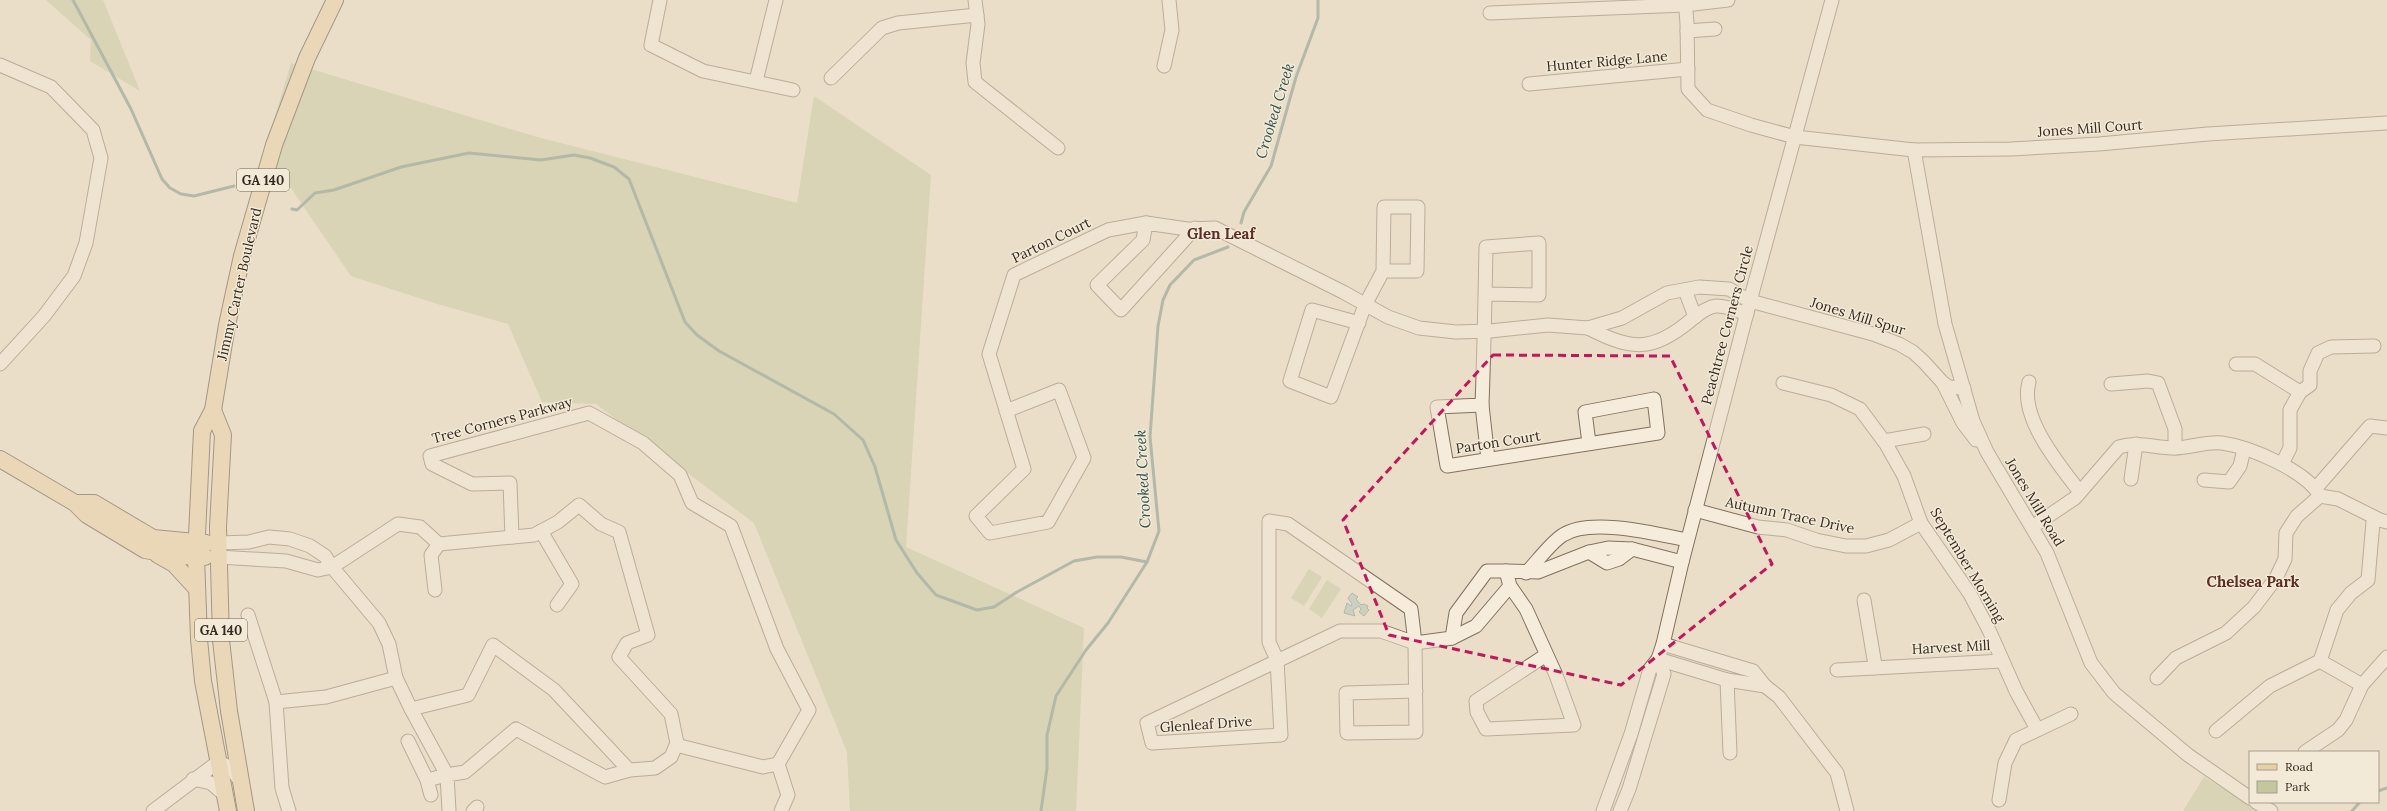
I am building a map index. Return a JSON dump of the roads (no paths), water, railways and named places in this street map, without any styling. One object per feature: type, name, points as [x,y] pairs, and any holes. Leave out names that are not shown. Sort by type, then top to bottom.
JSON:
[{"type":"main road","name":"Jimmy Carter Boulevard","points":[[196,549],[202,431],[213,410],[234,291],[260,191],[295,86],[335,0]]},
{"type":"main road","name":"GA 140","points":[[213,410],[223,435],[218,550],[224,675],[246,811]]},
{"type":"main road","points":[[0,459],[76,503],[87,515],[135,545],[156,553],[174,564],[197,589]]},
{"type":"main road","points":[[76,503],[94,504],[153,538],[196,549]]},
{"type":"main road","name":"GA 140","points":[[196,549],[203,681],[228,811]]},
{"type":"main road","points":[[156,553],[196,549],[218,550]]},
{"type":"street","points":[[660,0],[651,45],[702,71],[756,81],[793,90]]},
{"type":"street","points":[[756,81],[776,0]]},
{"type":"street","points":[[975,0],[978,24],[973,63],[975,82],[1058,148]]},
{"type":"street","points":[[1164,66],[1172,30],[1169,0]]},
{"type":"street","points":[[1490,12],[1728,0]]},
{"type":"street","name":"Peachtree Corners Circle","points":[[1603,811],[1631,734],[1650,669],[1658,659],[1663,644],[1682,562],[1748,307],[1832,0]]},
{"type":"street","name":"Hunter Ridge Lane","points":[[1685,2],[1688,89],[1707,110],[1750,125],[1795,137]]},
{"type":"street","points":[[831,78],[882,28],[898,23],[977,15]]},
{"type":"street","points":[[1687,31],[1714,29]]},
{"type":"street","points":[[0,65],[51,87],[93,130],[101,158],[86,243],[74,276],[44,316],[0,364]]},
{"type":"street","name":"Hunter Ridge Lane","points":[[1529,84],[1688,69]]},
{"type":"street","name":"Jones Mill Court","points":[[1795,137],[1914,150],[2010,149],[2099,144],[2208,134],[2387,123]]},
{"type":"street","name":"Jones Mill Road","points":[[1914,150],[1945,324],[1973,421],[1987,452],[2048,553],[2076,629],[2091,663],[2114,693],[2188,755],[2249,797]]},
{"type":"street","points":[[1359,323],[1312,310],[1290,381],[1331,396],[1359,323],[1366,304],[1383,270],[1384,207],[1418,207],[1417,271],[1383,270]]},
{"type":"street","points":[[1146,223],[1143,240],[1096,285],[1121,310],[1195,228]]},
{"type":"street","name":"Parton Court","points":[[1006,411],[1059,390],[1084,458],[1048,522],[990,534],[976,516],[1024,469],[1006,411],[989,354],[1014,275],[1108,230],[1146,223],[1187,229],[1215,228],[1366,304],[1388,317],[1419,328],[1456,332],[1485,331],[1548,325],[1588,328],[1622,318],[1667,293],[1699,287],[1729,289],[1748,307]]},
{"type":"street","points":[[1486,294],[1539,295],[1539,243],[1486,247],[1482,405],[1488,459]]},
{"type":"street","points":[[1685,290],[1695,317]]},
{"type":"street","name":"Parton Court","points":[[1588,328],[1610,339],[1634,346],[1659,342],[1678,331],[1695,317],[1717,306],[1748,307]]},
{"type":"street","name":"Jones Mill Spur","points":[[1748,307],[1872,334],[1899,344],[1913,352],[1943,383],[1964,424],[1987,452]]},
{"type":"street","points":[[2282,464],[2290,448],[2290,410],[2300,392],[2310,385],[2310,371],[2318,353],[2331,347],[2374,346]]},
{"type":"street","points":[[2236,364],[2255,364],[2300,392]]},
{"type":"street","points":[[2111,384],[2148,381],[2158,383],[2175,429],[2175,448]]},
{"type":"street","points":[[2029,382],[2027,390],[2027,404],[2048,450],[2080,492]]},
{"type":"street","name":"September Morning","points":[[1783,383],[1831,395],[1860,409],[1884,441],[1904,476],[1921,522],[1970,594],[2037,729]]},
{"type":"street","points":[[1943,383],[1949,387],[1964,388]]},
{"type":"street","name":"Parton Court","points":[[1482,405],[1437,407],[1447,466],[1488,459],[1589,444],[1658,433],[1654,399],[1585,412],[1589,444]]},
{"type":"street","name":"Tree Corners Parkway","points":[[512,537],[510,483],[472,484],[432,464],[430,456],[589,413],[643,443],[680,475],[692,503],[731,526],[778,649],[809,710],[778,764]]},
{"type":"street","points":[[2157,678],[2169,663],[2191,650],[2226,633],[2254,606],[2276,578],[2285,559],[2286,533],[2297,516],[2370,426],[2387,428]]},
{"type":"street","points":[[1884,441],[1924,434]]},
{"type":"street","points":[[2032,527],[2075,498],[2119,447],[2136,444],[2175,448],[2222,443],[2244,449],[2282,464],[2318,492],[2338,499],[2384,521]]},
{"type":"street","points":[[2131,479],[2136,444]]},
{"type":"street","points":[[2204,480],[2229,482],[2240,466],[2244,449]]},
{"type":"street","points":[[218,550],[286,562],[318,570],[332,568],[398,524],[420,526],[440,544],[534,535],[558,522],[579,505],[601,524],[619,532],[648,634],[627,643],[619,657],[671,714],[676,745],[671,757],[655,768],[629,770],[605,777],[516,729],[465,772],[427,780]]},
{"type":"street","name":"Autumn Trace Drive","points":[[1696,510],[1758,527],[1787,530],[1816,540],[1846,546],[1866,546],[1889,540],[1921,522]]},
{"type":"street","name":"Glenleaf Drive","points":[[1416,691],[1346,693],[1347,733],[1416,732],[1416,691],[1415,643],[1411,610],[1288,524],[1269,521],[1269,642],[1277,660],[1281,735],[1152,743],[1147,723],[1277,660],[1340,631],[1382,631],[1415,643],[1452,638],[1476,626],[1510,586]]},
{"type":"street","points":[[2216,730],[2270,686],[2320,661],[2337,610],[2351,593],[2368,580],[2373,522],[2384,521]]},
{"type":"street","points":[[1526,573],[1563,535],[1584,527],[1626,529],[1688,540]]},
{"type":"street","points":[[541,531],[572,584],[557,605]]},
{"type":"street","points":[[218,550],[269,538],[290,539],[310,546],[325,556],[332,568],[379,623],[389,644],[396,678],[410,710],[447,775],[449,811]]},
{"type":"street","points":[[286,562],[290,549],[290,539]]},
{"type":"street","points":[[435,590],[431,556],[440,544]]},
{"type":"street","points":[[1452,638],[1456,613],[1487,571],[1526,573],[1538,572],[1589,552],[1608,548],[1632,549],[1682,562]]},
{"type":"street","points":[[1506,571],[1510,586],[1526,608],[1556,675],[1574,725],[1486,729],[1478,712],[1476,701],[1546,655]]},
{"type":"street","points":[[1864,600],[1875,666],[1873,668]]},
{"type":"street","points":[[248,615],[276,702],[282,788],[289,811]]},
{"type":"street","points":[[1663,644],[1753,671],[1765,686],[1783,702],[1837,774],[1847,811]]},
{"type":"street","points":[[410,710],[468,695],[493,645],[554,690],[629,770]]},
{"type":"street","points":[[2306,751],[2338,730],[2346,720],[2362,685],[2387,657]]},
{"type":"street","points":[[1658,659],[1728,680],[1765,686]]},
{"type":"street","points":[[1620,811],[1632,782],[1664,674],[1658,659]]},
{"type":"street","name":"Harvest Mill","points":[[1837,670],[2002,661]]},
{"type":"street","points":[[2320,661],[2362,685]]},
{"type":"street","points":[[276,702],[326,697],[396,678]]},
{"type":"street","points":[[1728,680],[1730,753]]},
{"type":"street","points":[[1999,800],[2005,763],[2016,740],[2071,714]]},
{"type":"street","points":[[408,741],[427,780],[432,795]]},
{"type":"street","points":[[676,745],[763,767],[778,764],[788,795],[781,811]]},
{"type":"street","points":[[153,811],[193,779],[218,762],[230,767],[241,782]]},
{"type":"street","points":[[193,779],[211,783],[225,795]]},
{"type":"water","points":[[1352,593],[1358,597],[1356,599],[1361,605],[1364,604],[1368,606],[1367,608],[1369,610],[1364,616],[1359,612],[1361,609],[1359,606],[1353,610],[1355,616],[1344,613],[1347,603],[1351,606],[1352,604],[1348,598]]},
{"type":"waterway","points":[[73,0],[131,109],[162,179],[170,188],[181,194],[194,196],[234,186]]},
{"type":"waterway","name":"Crooked Creek","points":[[1241,223],[1244,212],[1271,166],[1296,77],[1318,18],[1318,0]]},
{"type":"waterway","points":[[292,209],[297,210],[315,193],[334,190],[401,167],[469,153],[541,160],[574,155],[590,158],[614,167],[629,179],[685,322],[697,335],[719,351],[834,414],[863,440],[875,467],[896,540],[917,573],[936,595],[977,610],[994,607],[1017,592],[1074,561],[1097,557],[1121,557],[1147,562]]},
{"type":"waterway","name":"Crooked Creek","points":[[1041,811],[1047,768],[1047,735],[1056,696],[1086,650],[1108,623],[1147,562],[1159,531],[1150,437],[1158,326],[1163,300],[1170,285],[1194,260],[1228,247]]},
{"type":"waterway","points":[[2379,791],[2387,788]]},
{"type":"waterway","points":[[2352,811],[2359,803]]},
{"type":"district","name":"Glen Leaf","points":[[1221,234]]},
{"type":"district","name":"Chelsea Park","points":[[2253,582]]}]
